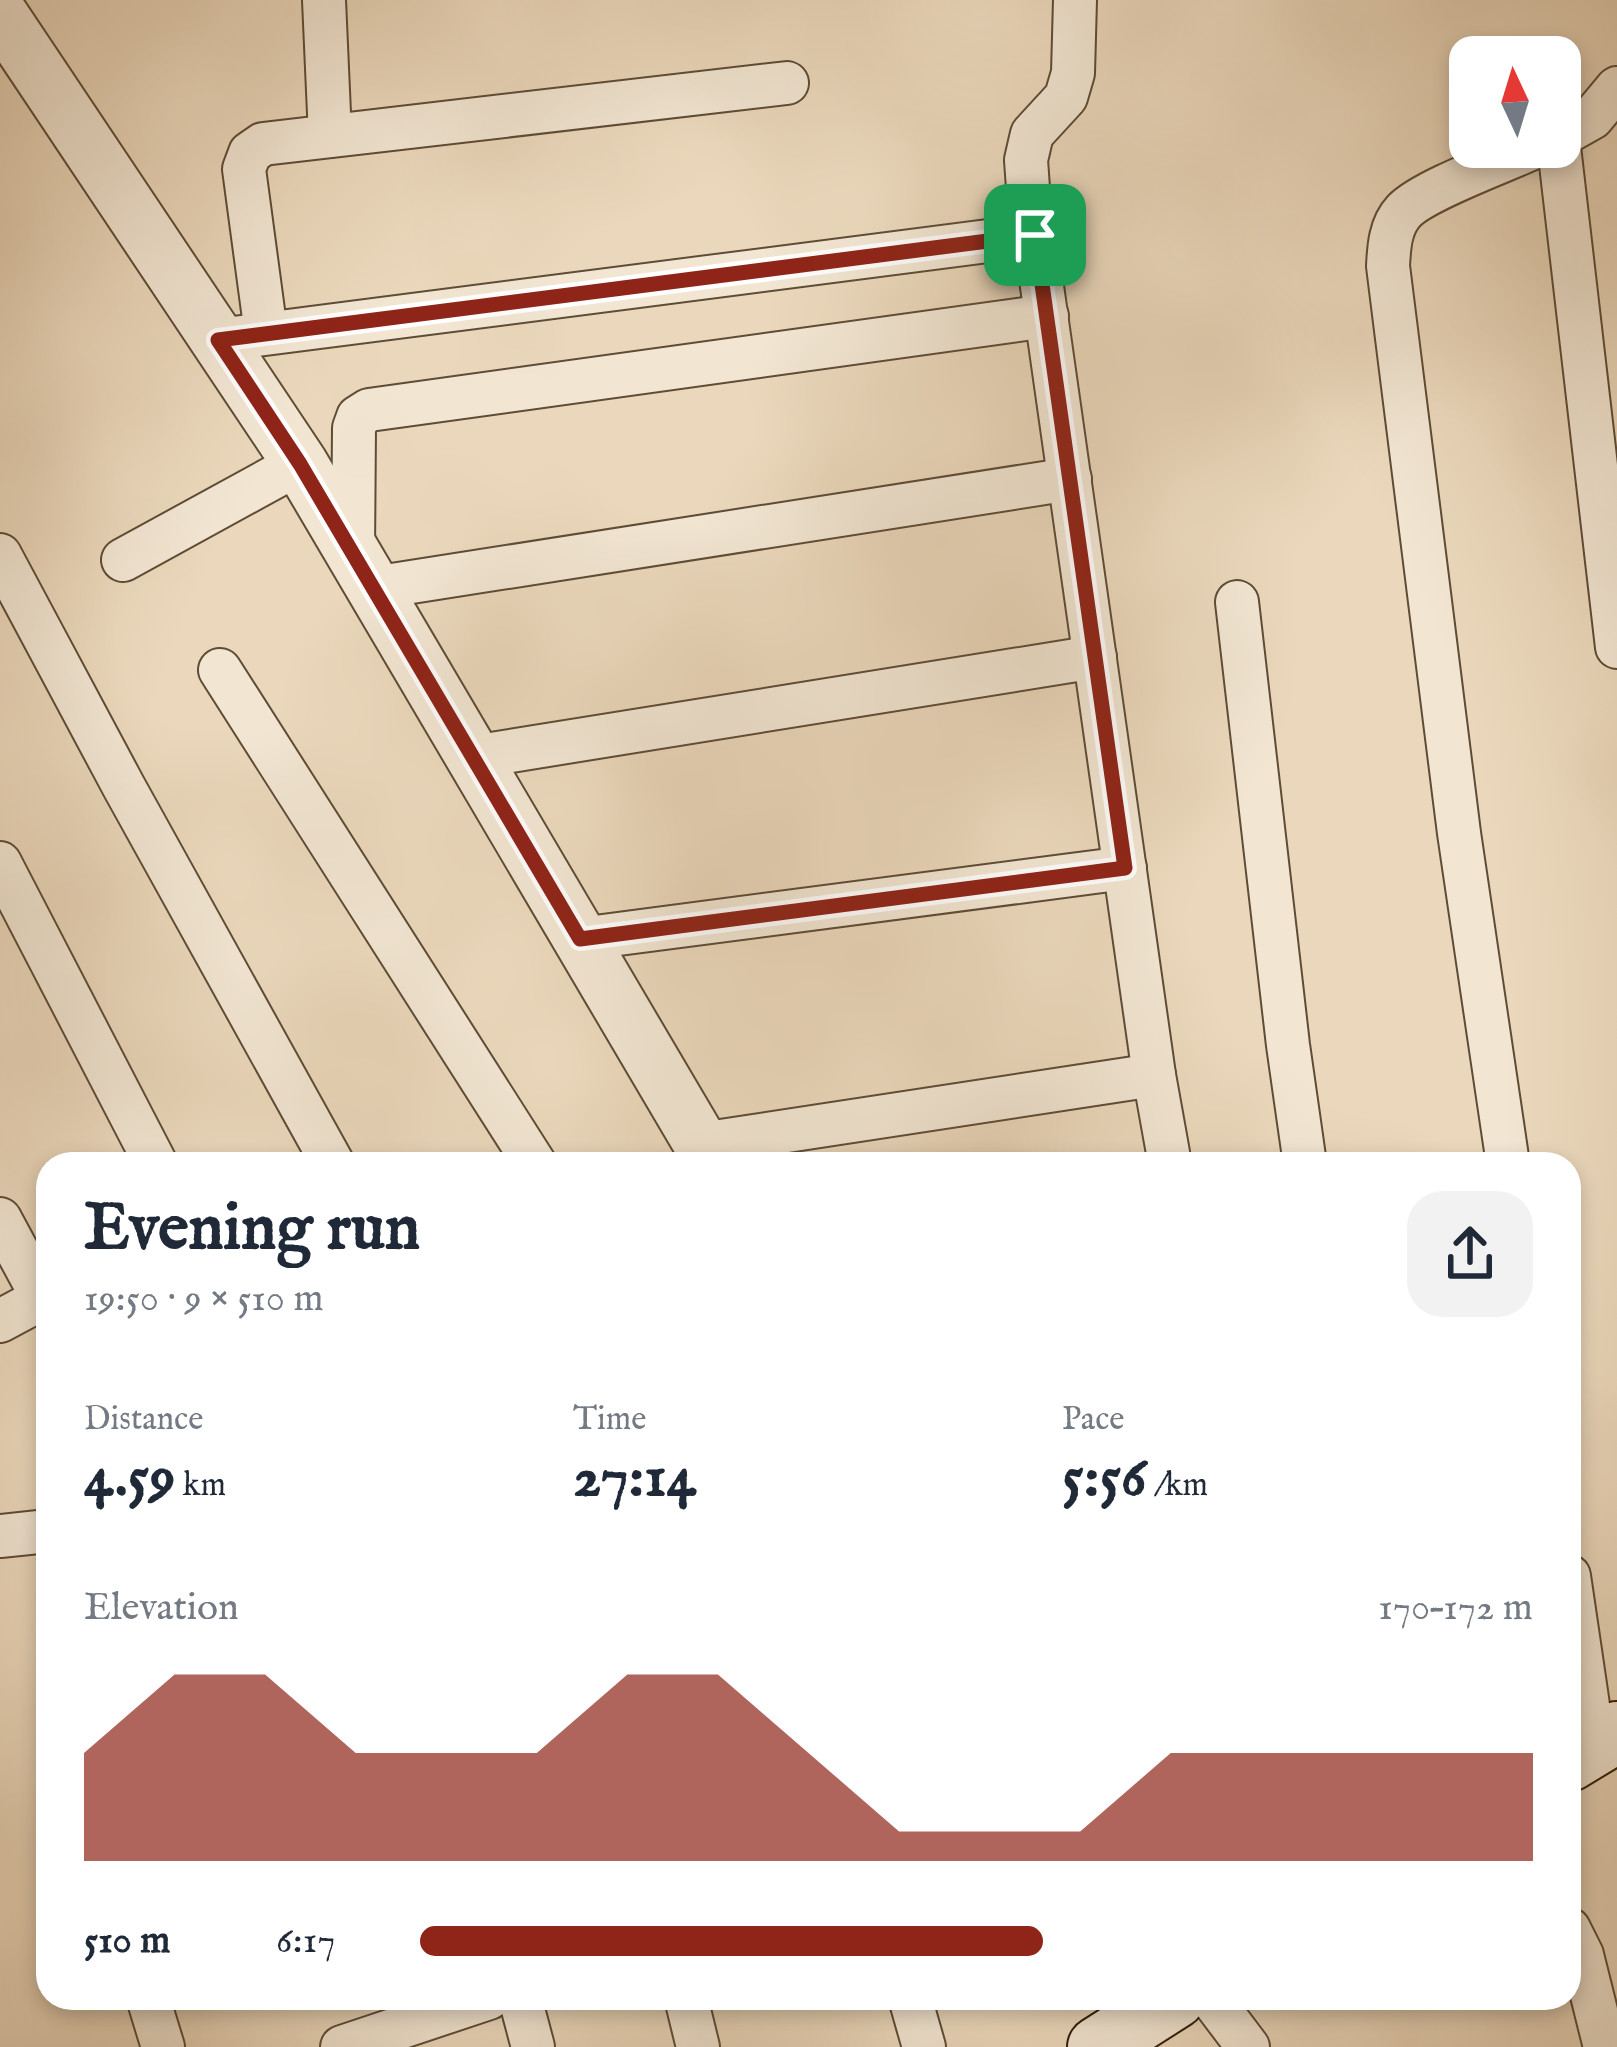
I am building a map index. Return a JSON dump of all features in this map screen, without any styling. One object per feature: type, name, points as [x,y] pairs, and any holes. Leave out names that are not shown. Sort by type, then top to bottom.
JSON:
[{"type":"main road","points":[[1098,2047],[1155,2010]]},
{"type":"street","points":[[324,0],[329,136]]},
{"type":"street","points":[[1075,0],[1073,73],[1066,97],[1032,134],[1026,160],[1168,1152]]},
{"type":"street","points":[[0,14],[242,336],[300,464],[706,1152]]},
{"type":"street","points":[[242,336],[244,169],[250,153],[263,144],[787,82]]},
{"type":"street","points":[[1581,124],[1617,88]]},
{"type":"street","points":[[1488,168],[1403,212],[1389,239],[1388,266],[1459,832],[1506,1152]]},
{"type":"street","points":[[1561,168],[1617,647]]},
{"type":"street","points":[[242,336],[1035,235]]},
{"type":"street","points":[[363,570],[354,428],[358,417],[369,410],[1046,316]]},
{"type":"street","points":[[123,560],[300,464]]},
{"type":"street","points":[[363,570],[1070,479]]},
{"type":"street","points":[[0,555],[326,1152]]},
{"type":"street","points":[[1237,602],[1303,1152]]},
{"type":"street","points":[[473,757],[1095,656]]},
{"type":"street","points":[[220,670],[527,1152]]},
{"type":"street","points":[[0,863],[150,1152]]},
{"type":"street","points":[[580,939],[1125,868]]},
{"type":"street","points":[[718,1152],[1154,1076]]},
{"type":"street","points":[[0,1219],[36,1286]]},
{"type":"street","points":[[0,1321],[36,1307]]},
{"type":"street","points":[[0,1536],[36,1532]]},
{"type":"street","points":[[1581,1661],[1593,1746]]},
{"type":"street","points":[[1581,1953],[1605,2047]]},
{"type":"street","points":[[152,2010],[163,2047]]},
{"type":"street","points":[[341,2047],[453,2010]]},
{"type":"street","points":[[523,2010],[533,2047]]},
{"type":"street","points":[[689,2010],[698,2047]]},
{"type":"street","points":[[913,2010],[924,2047]]},
{"type":"street","points":[[1220,2010],[1248,2047]]},
{"type":"route","points":[[1035,235],[1125,868],[580,939],[300,464],[218,340],[1035,235]]}]
